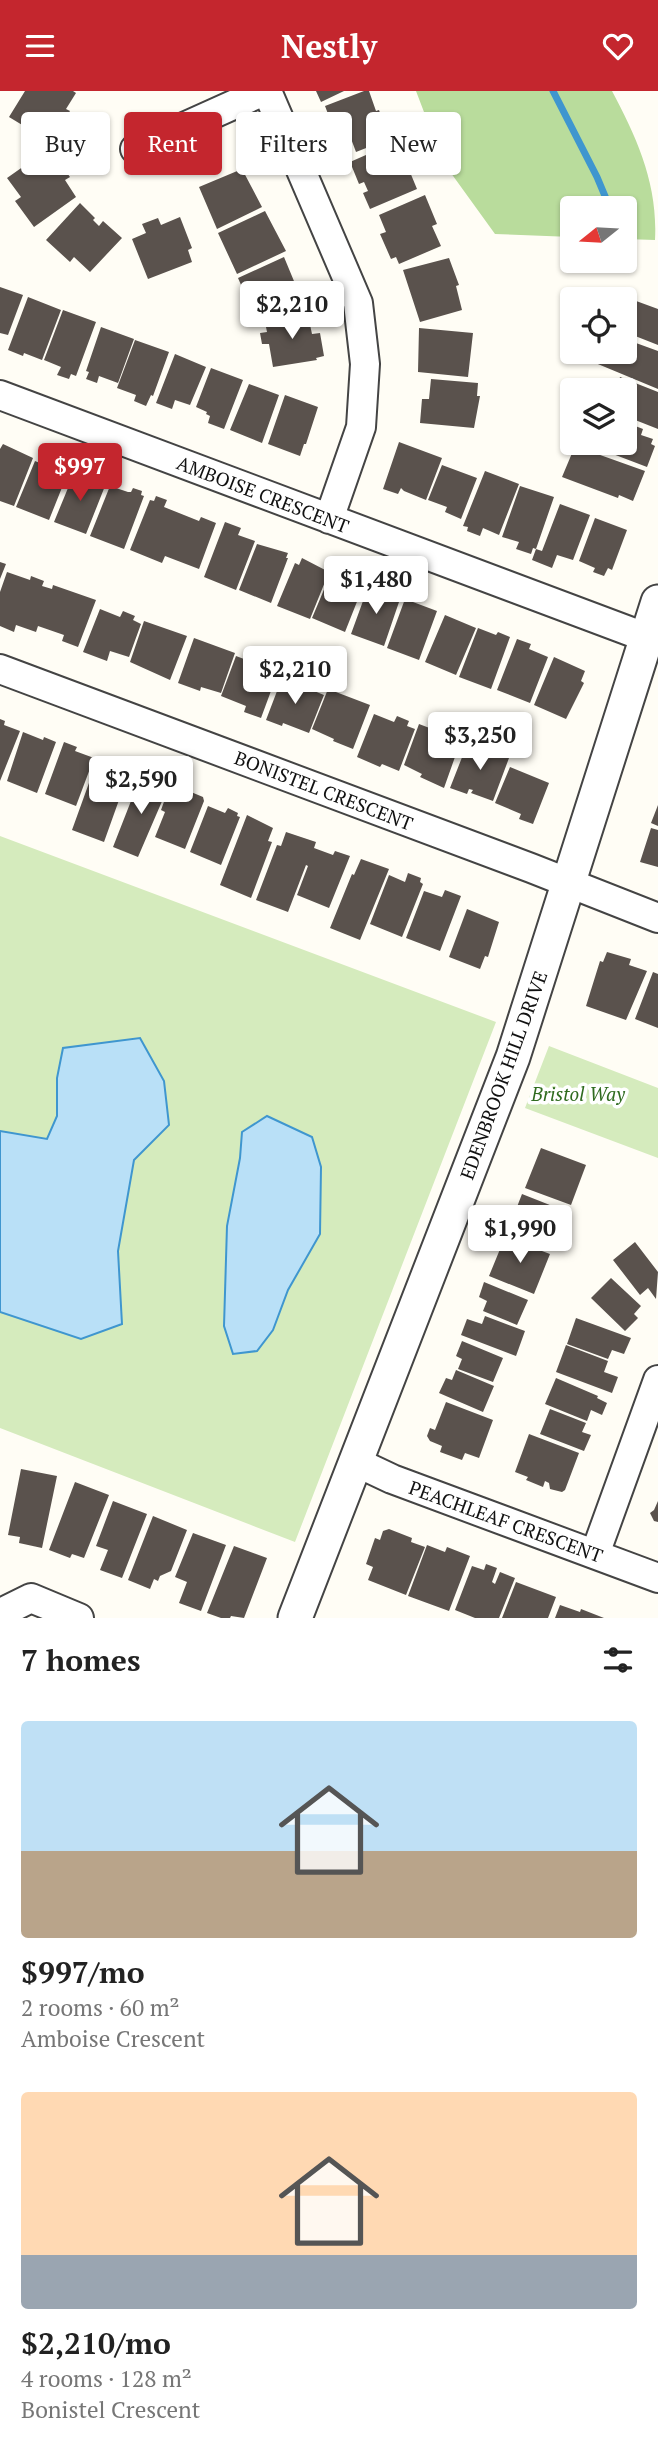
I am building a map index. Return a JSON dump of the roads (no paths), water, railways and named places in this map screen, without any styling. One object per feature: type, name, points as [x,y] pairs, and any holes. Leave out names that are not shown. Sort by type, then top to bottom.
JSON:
[{"type":"street","points":[[219,112],[266,91],[358,303],[365,364],[361,427],[329,519]]},
{"type":"street","name":"AMBOISE CRESCENT","points":[[0,395],[645,637]]},
{"type":"street","name":"EDENBROOK HILL DRIVE","points":[[295,1618],[513,1056],[658,602]]},
{"type":"street","name":"BONISTEL CRESCENT","points":[[0,669],[658,918]]},
{"type":"street","points":[[594,1553],[658,1380]]},
{"type":"street","name":"PEACHLEAF CRESCENT","points":[[356,1461],[392,1479],[658,1578]]},
{"type":"street","points":[[0,1616],[31,1598],[79,1618]]},
{"type":"water","points":[[140,1038],[164,1081],[169,1125],[134,1160],[118,1251],[122,1324],[81,1339],[0,1312],[0,1131],[47,1139],[57,1116],[57,1078],[63,1048]]},
{"type":"water","points":[[267,1116],[312,1137],[321,1167],[320,1234],[288,1290],[273,1330],[257,1351],[233,1354],[224,1326],[227,1226],[240,1158],[242,1132]]},
{"type":"waterway","points":[[553,91],[605,196]]},
{"type":"park label","name":"Bristol Way","points":[[578,1093]]}]
